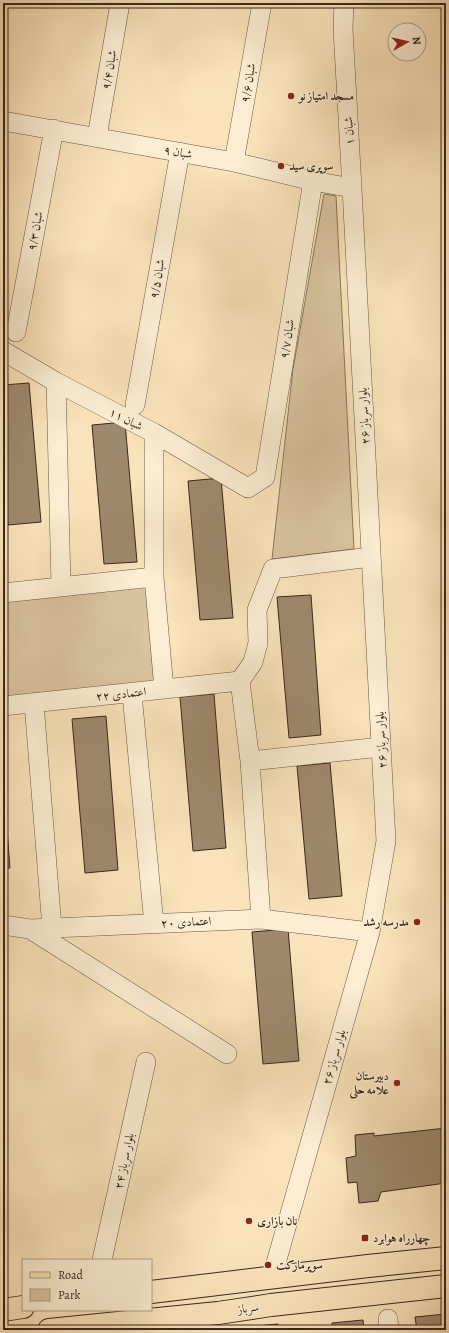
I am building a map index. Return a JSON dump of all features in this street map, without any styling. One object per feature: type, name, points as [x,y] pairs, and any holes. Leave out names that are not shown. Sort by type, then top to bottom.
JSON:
[{"type":"main road","points":[[152,1292],[446,1258]]},
{"type":"main road","name":"سرباز","points":[[49,1330],[218,1313],[271,1305],[446,1286]]},
{"type":"main road","points":[[3,1310],[22,1307]]},
{"type":"street","name":"۹/۴ شبان","points":[[97,137],[120,3]]},
{"type":"street","name":"۹/۶ شبان","points":[[234,162],[262,3]]},
{"type":"street","name":"۱ شبان","points":[[344,3],[343,29],[352,188]]},
{"type":"street","name":"۹ شبان","points":[[3,121],[234,162],[313,181],[352,188]]},
{"type":"street","name":"۹/۳ شبان","points":[[16,332],[54,130]]},
{"type":"street","name":"۹/۵ شبان","points":[[135,405],[180,152]]},
{"type":"street","name":"۹/۷ شبان","points":[[248,488],[265,477],[313,181]]},
{"type":"street","name":"۲۶ بلوار سرباز","points":[[272,1277],[370,932],[386,841],[352,188]]},
{"type":"street","name":"۱۱ شبان","points":[[3,351],[56,382],[154,433],[248,488]]},
{"type":"street","points":[[56,382],[61,586]]},
{"type":"street","points":[[154,433],[154,577],[164,689]]},
{"type":"street","points":[[261,919],[250,762],[240,682],[253,662],[258,643],[257,610],[272,568],[371,558]]},
{"type":"street","points":[[3,593],[154,577]]},
{"type":"street","name":"۲۲ اعتمادی","points":[[3,706],[240,682]]},
{"type":"street","points":[[132,694],[154,924]]},
{"type":"street","points":[[34,703],[52,928]]},
{"type":"street","points":[[250,762],[381,747]]},
{"type":"street","name":"۲۰ اعتمادی","points":[[3,925],[30,929],[261,919],[370,932]]},
{"type":"street","points":[[30,929],[227,1054]]},
{"type":"street","name":"۲۴ بلوار سرباز","points":[[102,1259],[146,1062]]},
{"type":"green space","points":[[324,194],[336,196],[354,549],[272,559],[293,369]]},
{"type":"green space","points":[[148,583],[158,683],[3,699],[3,598]]},
{"type":"building","points":[[29,383],[41,522],[8,525],[3,463],[3,385]]},
{"type":"building","points":[[125,422],[137,562],[104,564],[92,425]]},
{"type":"building","points":[[221,478],[233,618],[200,620],[188,481]]},
{"type":"building","points":[[311,595],[321,735],[289,738],[277,597]]},
{"type":"building","points":[[214,694],[226,848],[193,851],[180,697]]},
{"type":"building","points":[[106,716],[118,870],[85,873],[72,719]]},
{"type":"building","points":[[330,763],[342,896],[309,899],[297,766]]},
{"type":"building","points":[[3,779],[10,868],[3,869]]},
{"type":"building","points":[[288,929],[299,1061],[263,1064],[252,932]]},
{"type":"building","points":[[446,1128],[446,1183],[381,1192],[378,1201],[359,1203],[357,1182],[348,1183],[346,1158],[356,1156],[355,1135],[374,1133],[374,1136]]},
{"type":"building","points":[[446,1314],[446,1330],[417,1330],[415,1317]]},
{"type":"building","points":[[363,1320],[364,1330],[332,1330],[332,1323]]},
{"type":"building","points":[[278,1324],[278,1330],[246,1330],[246,1327]]},
{"type":"place","name":"مسجد امتیاز نو","points":[[291,96]]},
{"type":"place","name":"سوپری سید","points":[[281,166]]},
{"type":"place","name":"مدرسه رشد","points":[[417,922]]},
{"type":"place","name":"دبیرستان علامه حلی","points":[[397,1083]]},
{"type":"place","name":"نان بازاری","points":[[249,1221]]},
{"type":"place","name":"چهارراه هوابرد","points":[[365,1238]]},
{"type":"place","name":"سوپرمارکت","points":[[268,1265]]}]
